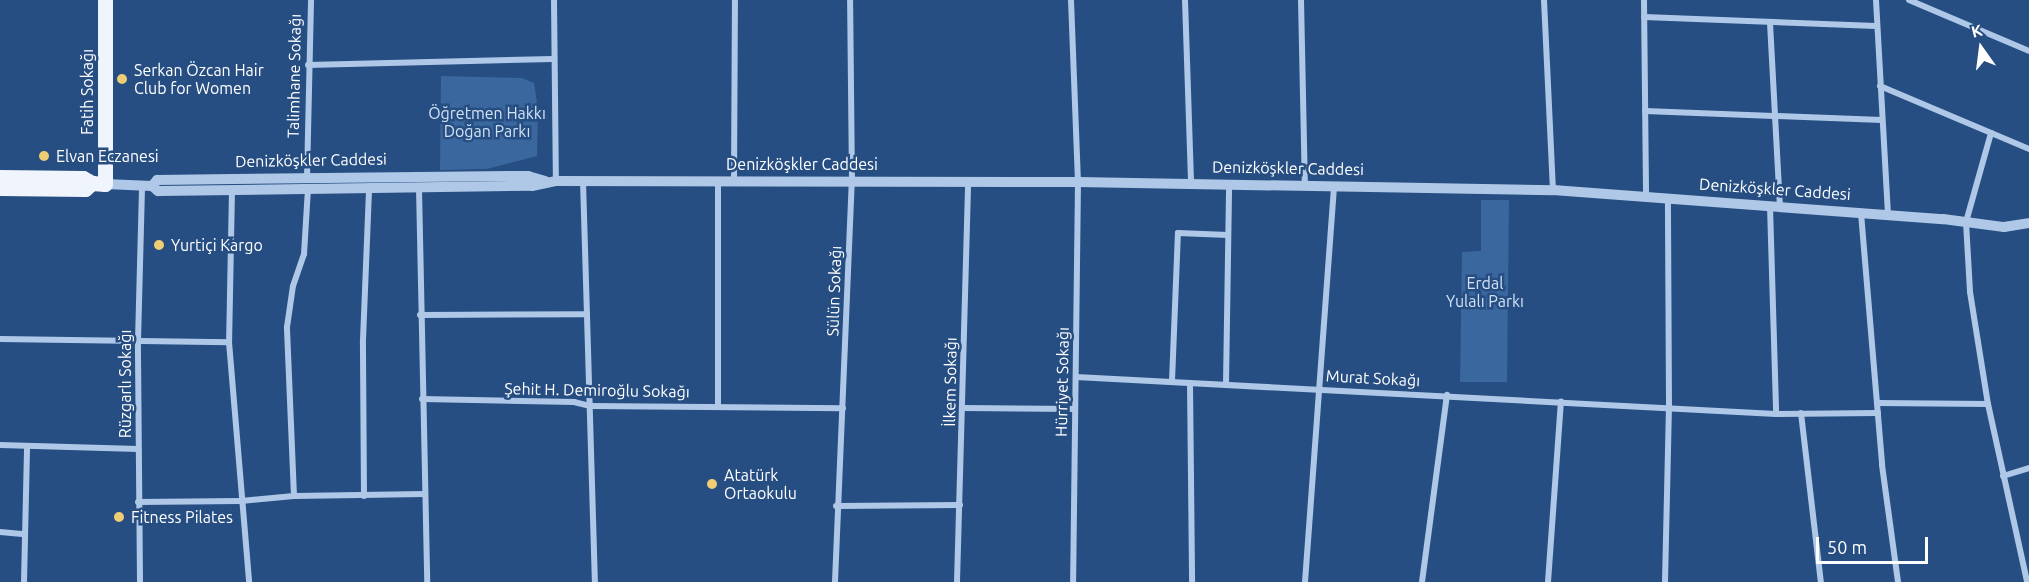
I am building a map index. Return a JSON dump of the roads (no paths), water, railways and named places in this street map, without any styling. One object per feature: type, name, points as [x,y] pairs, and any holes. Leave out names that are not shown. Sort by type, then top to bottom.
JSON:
[{"type":"main road","name":"Fatih Sokağı","points":[[98,183],[105,0]]},
{"type":"main road","name":"Denizköşkler Caddesi","points":[[0,177],[83,178],[98,183]]},
{"type":"main road","name":"Denizköşkler Caddesi","points":[[0,188],[85,189],[98,183]]},
{"type":"street","name":"Talimhane Sokağı","points":[[294,496],[287,327],[293,286],[304,254],[308,184],[308,65],[311,0]]},
{"type":"street","points":[[554,0],[556,181]]},
{"type":"street","points":[[734,181],[735,0]]},
{"type":"street","name":"Sülün Sokağı","points":[[835,582],[836,506],[843,408],[852,182],[850,0]]},
{"type":"street","name":"Hürriyet Sokağı","points":[[1071,0],[1078,182],[1073,582]]},
{"type":"street","points":[[1185,0],[1191,184]]},
{"type":"street","points":[[1301,0],[1305,186]]},
{"type":"street","points":[[1544,0],[1553,190]]},
{"type":"street","points":[[1644,0],[1646,197]]},
{"type":"street","points":[[1876,0],[1888,215]]},
{"type":"street","points":[[1909,0],[2029,51]]},
{"type":"street","points":[[1644,17],[1876,26]]},
{"type":"street","points":[[1770,23],[1775,114],[1776,414]]},
{"type":"street","points":[[308,65],[554,59]]},
{"type":"street","points":[[1880,86],[2029,149]]},
{"type":"street","points":[[1645,111],[1775,114],[1882,120]]},
{"type":"street","points":[[1991,133],[1966,222],[1970,292],[2002,477],[2027,582]]},
{"type":"street","name":"Denizköşkler Caddesi","points":[[98,183],[147,185],[157,180],[232,184],[308,184],[418,182],[528,176],[545,181],[1078,182],[1553,190],[1888,215],[2004,227],[2028,224]]},
{"type":"street","points":[[583,181],[595,582]]},
{"type":"street","points":[[718,181],[718,405]]},
{"type":"street","points":[[418,182],[427,582]]},
{"type":"street","name":"İlkem Sokağı","points":[[957,582],[968,182]]},
{"type":"street","points":[[364,496],[363,340],[369,183]]},
{"type":"street","points":[[232,184],[229,342],[249,582]]},
{"type":"street","name":"Rüzgarlı Sokağı","points":[[140,582],[138,341],[147,185]]},
{"type":"street","points":[[1226,384],[1229,185]]},
{"type":"street","points":[[1305,582],[1334,186]]},
{"type":"street","points":[[1665,582],[1669,406],[1668,199]]},
{"type":"street","points":[[1861,213],[1878,413],[1898,582]]},
{"type":"street","points":[[1172,381],[1178,233],[1228,236]]},
{"type":"street","points":[[420,315],[587,314]]},
{"type":"street","points":[[0,339],[229,342]]},
{"type":"street","name":"Murat Sokağı","points":[[1076,377],[1669,406],[1776,414],[1878,413]]},
{"type":"street","points":[[1190,382],[1192,582]]},
{"type":"street","points":[[1422,582],[1447,395]]},
{"type":"street","name":"Şehit H. Demiroğlu Sokağı","points":[[422,399],[574,402],[590,406],[718,405],[843,408]]},
{"type":"street","points":[[1548,582],[1561,401]]},
{"type":"street","points":[[1877,403],[1988,404]]},
{"type":"street","points":[[963,408],[1075,409]]},
{"type":"street","points":[[1801,413],[1821,582]]},
{"type":"street","points":[[0,445],[138,449]]},
{"type":"street","points":[[24,582],[27,446]]},
{"type":"street","points":[[2002,477],[2029,468]]},
{"type":"street","points":[[138,502],[241,501],[294,496],[425,494]]},
{"type":"street","points":[[836,506],[960,505]]},
{"type":"street","points":[[0,532],[25,534]]},
{"type":"place","name":"Serkan Özcan Hair Club for Women","points":[[122,79]]},
{"type":"place","name":"Elvan Eczanesi","points":[[44,156]]},
{"type":"place","name":"Yurtiçi Kargo","points":[[159,245]]},
{"type":"place","name":"Atatürk Ortaokulu","points":[[712,484]]},
{"type":"place","name":"Fitness Pilates","points":[[119,517]]},
{"type":"park label","name":"Öğretmen Hakkı Doğan Parkı","points":[[487,122]]},
{"type":"park label","name":"Erdal Yulalı Parkı","points":[[1485,292]]}]
